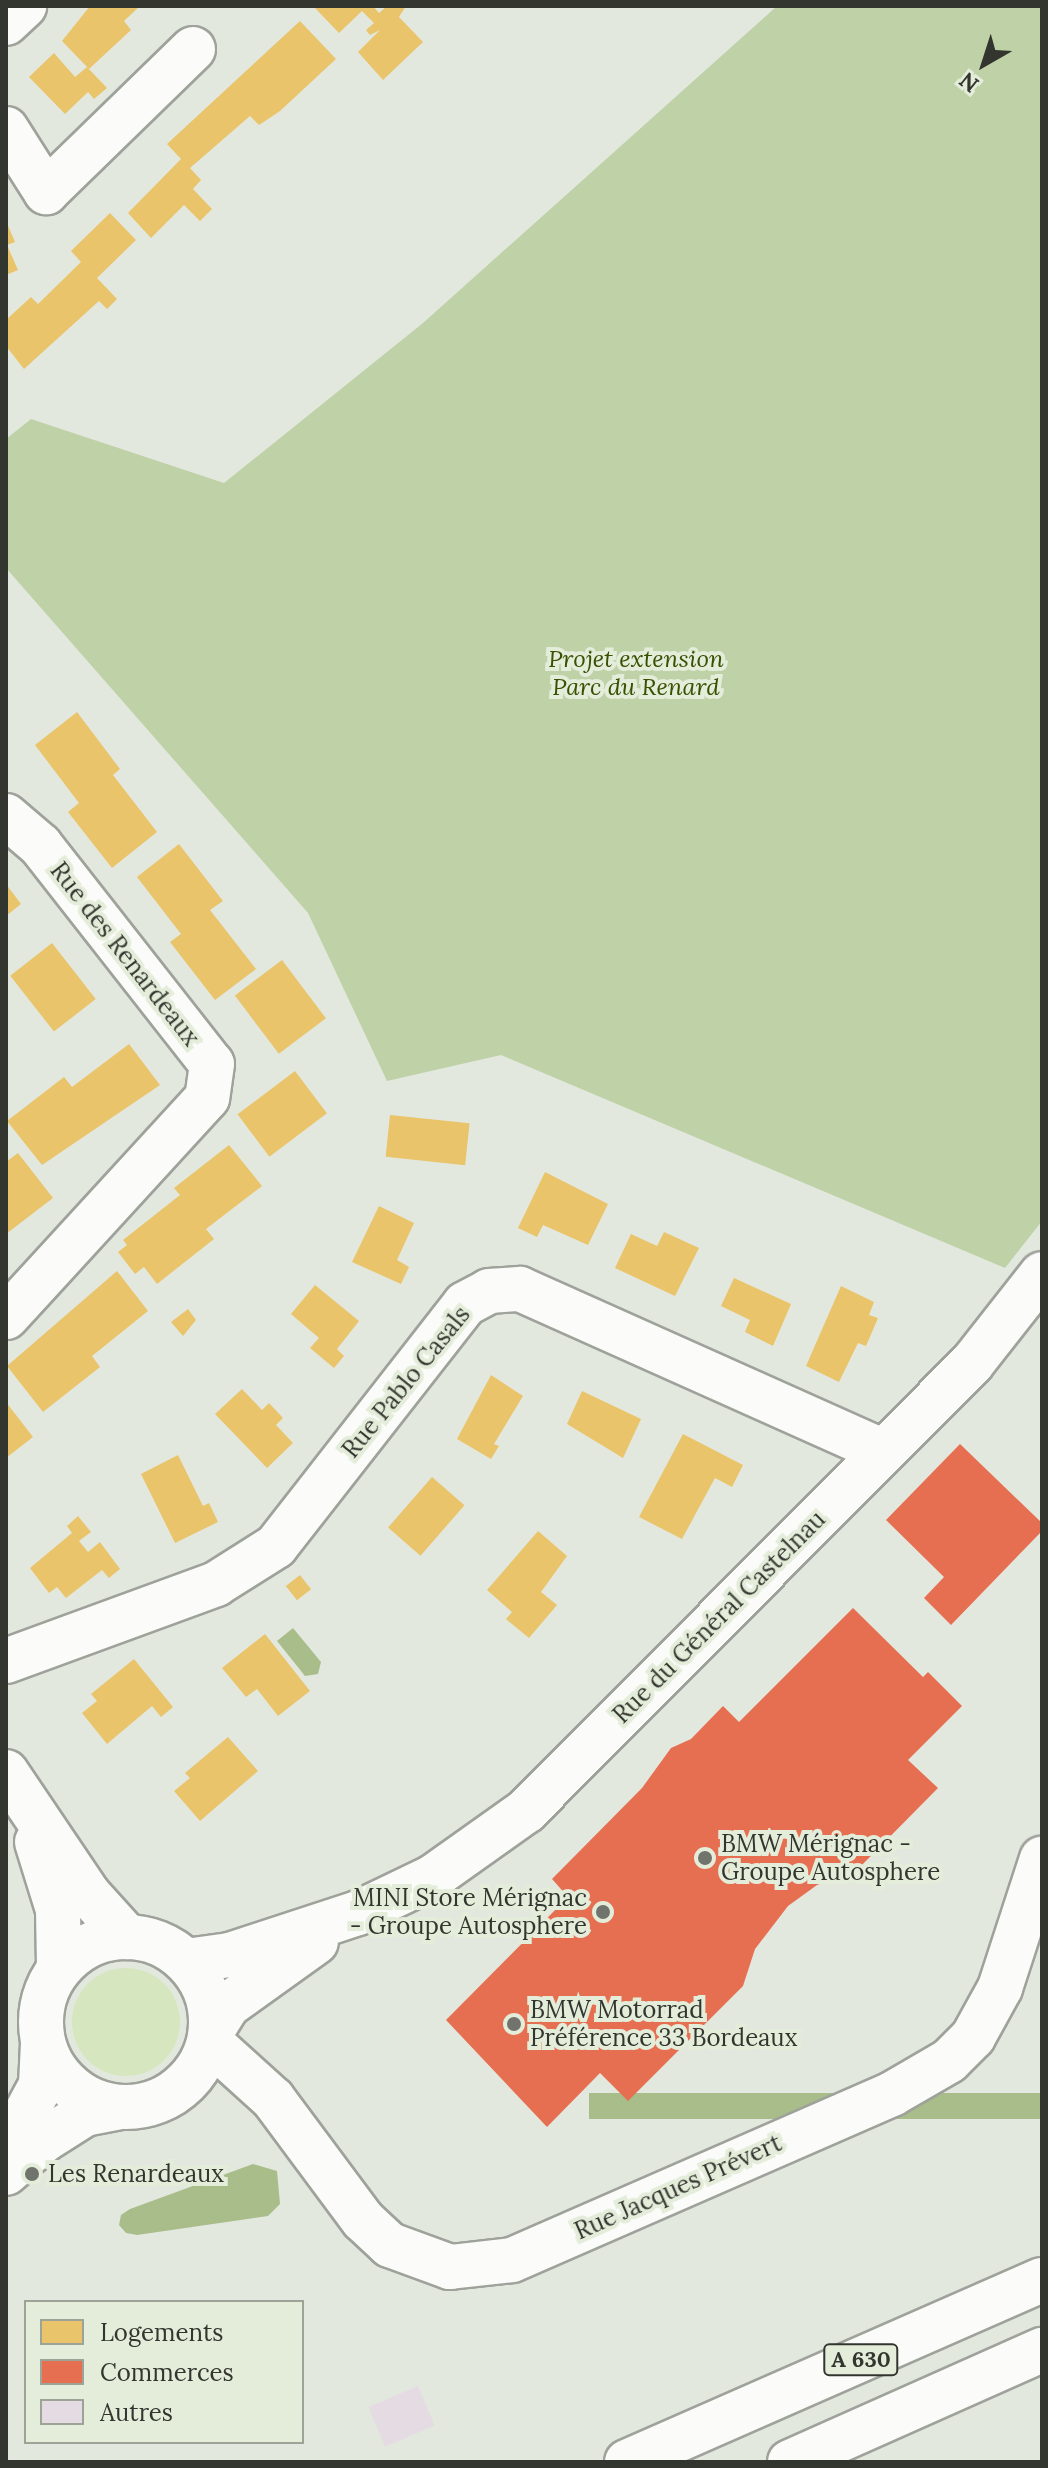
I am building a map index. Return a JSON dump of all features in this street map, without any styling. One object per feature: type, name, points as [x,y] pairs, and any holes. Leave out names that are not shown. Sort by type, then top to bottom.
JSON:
[{"type":"main road","points":[[6,23],[24,6]]},
{"type":"main road","points":[[6,129],[46,192],[193,49]]},
{"type":"main road","name":"Rue des Renardeaux","points":[[6,816],[40,845],[212,1064],[207,1098],[6,1317]]},
{"type":"main road","name":"Rue du Général Castelnau","points":[[186,1961],[230,1955],[358,1913],[433,1877],[526,1811],[972,1363],[1042,1274]]},
{"type":"main road","name":"Rue Pablo Casals","points":[[6,1661],[216,1584],[276,1546],[465,1304],[489,1291],[520,1289],[883,1451]]},
{"type":"main road","points":[[6,1772],[28,1809],[106,1919],[127,1937]]},
{"type":"main road","points":[[28,1809],[58,1910],[59,1969]]},
{"type":"main road","name":"Rue Jacques Prévert","points":[[210,2037],[249,2083],[273,2099],[363,2220],[390,2245],[450,2267],[512,2260],[892,2094],[949,2061],[973,2037],[1000,1988],[1042,1859]]},
{"type":"main road","name":"Rue du Général Castelnau","points":[[210,2037],[228,2005],[358,1913]]},
{"type":"main road","points":[[6,2150],[41,2085],[46,1991],[59,1969],[96,1942],[127,1937],[163,1945],[186,1961],[210,2006],[210,2037],[199,2067],[181,2088]]},
{"type":"main road","points":[[43,2043],[70,2087],[117,2108]]},
{"type":"main road","points":[[6,2173],[44,2140],[85,2114],[140,2107],[181,2088],[249,2083]]},
{"type":"main road","name":"A 630","points":[[627,2462],[1042,2280]]},
{"type":"main road","name":"A 630","points":[[790,2462],[1042,2350]]},
{"type":"shaded area","points":[[293,1628],[321,1662],[318,1674],[305,1676],[277,1641]]},
{"type":"shaded area","points":[[126,1968],[147,1972],[165,1983],[176,2001],[180,2022],[176,2043],[165,2061],[147,2072],[126,2076],[105,2072],[87,2061],[76,2043],[72,2022],[76,2001],[87,1983],[105,1972]]},
{"type":"shaded area","points":[[589,2093],[1042,2093],[1042,2119],[589,2119]]},
{"type":"shaded area","points":[[253,2164],[277,2171],[280,2204],[268,2216],[137,2235],[126,2233],[119,2225],[121,2215],[130,2209]]},
{"type":"green space","name":"Projet extension Parc du Renard","points":[[777,6],[1042,6],[1042,1221],[1005,1268],[501,1055],[387,1081],[308,913],[6,568],[6,439],[31,419],[224,483],[423,323]]},
{"type":"building: Logements","points":[[90,6],[140,6],[124,21],[131,30],[89,69],[62,41]]},
{"type":"building: Logements","points":[[313,6],[373,6],[379,13],[387,6],[406,6],[399,17],[423,42],[383,80],[358,52],[380,30],[370,35],[366,30],[374,23],[362,11],[339,33]]},
{"type":"building: Logements","points":[[300,21],[336,59],[280,111],[259,125],[250,116],[190,168],[201,180],[193,189],[212,209],[200,221],[184,205],[151,238],[128,213],[181,159],[167,144]]},
{"type":"building: Logements","points":[[54,53],[75,77],[87,67],[107,88],[94,99],[88,92],[65,114],[29,77]]},
{"type":"building: Logements","points":[[110,213],[136,240],[97,278],[117,299],[107,309],[99,301],[24,369],[6,346],[6,320],[31,297],[38,304],[81,262],[71,251]]},
{"type":"building: Logements","points":[[6,221],[15,242],[7,245],[18,270],[6,275]]},
{"type":"building: Logements","points":[[77,712],[120,769],[113,775],[157,832],[112,868],[68,812],[79,803],[35,745]]},
{"type":"building: Logements","points":[[179,844],[223,901],[210,910],[256,969],[215,1000],[170,942],[181,934],[137,877]]},
{"type":"building: Logements","points":[[6,884],[21,904],[6,916]]},
{"type":"building: Logements","points":[[52,943],[96,999],[54,1032],[10,976]]},
{"type":"building: Logements","points":[[282,960],[326,1018],[279,1054],[235,996]]},
{"type":"building: Logements","points":[[129,1044],[160,1085],[42,1165],[7,1121],[64,1077],[72,1087]]},
{"type":"building: Logements","points":[[295,1071],[327,1113],[269,1157],[237,1114]]},
{"type":"building: Logements","points":[[390,1115],[470,1123],[465,1165],[386,1157]]},
{"type":"building: Logements","points":[[229,1145],[262,1186],[206,1229],[214,1239],[157,1284],[144,1267],[135,1274],[118,1252],[127,1245],[123,1240],[180,1195],[174,1188]]},
{"type":"building: Logements","points":[[18,1153],[53,1198],[6,1234],[6,1162]]},
{"type":"building: Logements","points":[[545,1172],[608,1204],[588,1245],[543,1225],[537,1237],[518,1228]]},
{"type":"building: Logements","points":[[379,1206],[414,1223],[397,1260],[409,1267],[401,1284],[352,1262]]},
{"type":"building: Logements","points":[[664,1232],[699,1248],[675,1296],[615,1268],[631,1234],[657,1246]]},
{"type":"building: Logements","points":[[117,1271],[148,1311],[92,1356],[100,1367],[43,1412],[7,1366]]},
{"type":"building: Logements","points":[[734,1278],[791,1304],[773,1346],[745,1332],[750,1320],[721,1306]]},
{"type":"building: Logements","points":[[315,1285],[359,1321],[337,1349],[344,1356],[334,1368],[310,1348],[319,1338],[291,1314]]},
{"type":"building: Logements","points":[[841,1286],[874,1302],[869,1315],[878,1318],[866,1346],[858,1343],[839,1382],[806,1366]]},
{"type":"building: Logements","points":[[188,1309],[196,1320],[183,1336],[171,1322]]},
{"type":"building: Logements","points":[[491,1375],[523,1396],[494,1444],[499,1446],[491,1459],[457,1439]]},
{"type":"building: Logements","points":[[242,1389],[262,1410],[269,1403],[283,1418],[276,1425],[293,1443],[267,1468],[215,1414]]},
{"type":"building: Logements","points":[[582,1391],[641,1419],[623,1458],[567,1424]]},
{"type":"building: Logements","points":[[6,1402],[33,1437],[6,1458]]},
{"type":"building: Logements","points":[[683,1434],[743,1465],[732,1487],[715,1478],[682,1539],[639,1517]]},
{"type":"building: Logements","points":[[178,1455],[203,1506],[209,1503],[218,1522],[175,1543],[141,1474]]},
{"type":"building: Logements","points":[[432,1477],[464,1505],[420,1556],[388,1528]]},
{"type":"building: Logements","points":[[78,1516],[91,1532],[79,1541],[88,1552],[100,1542],[120,1569],[109,1578],[102,1570],[66,1598],[57,1587],[49,1593],[30,1568],[72,1533],[67,1526]]},
{"type":"building: Logements","points":[[538,1531],[567,1556],[541,1592],[557,1605],[529,1638],[506,1619],[512,1612],[487,1590]]},
{"type":"building: Logements","points":[[300,1575],[311,1589],[297,1600],[286,1586]]},
{"type":"building: Logements","points":[[265,1634],[310,1691],[278,1716],[257,1689],[246,1697],[222,1668]]},
{"type":"building: Logements","points":[[134,1659],[173,1707],[161,1717],[152,1706],[107,1744],[82,1713],[97,1701],[91,1694]]},
{"type":"building: Logements","points":[[228,1737],[258,1771],[200,1821],[174,1791],[190,1778],[185,1773]]},
{"type":"building: Commerces","points":[[960,1444],[1042,1523],[1042,1531],[951,1625],[924,1598],[944,1577],[886,1520]]},
{"type":"building: Commerces","points":[[853,1608],[923,1677],[928,1672],[962,1706],[908,1760],[938,1788],[856,1871],[817,1885],[788,1906],[755,1949],[743,1986],[628,2101],[600,2073],[547,2127],[446,2020],[568,1897],[552,1879],[642,1788],[671,1748],[691,1739],[723,1706],[739,1722]]},
{"type":"building: Autres","points":[[418,2386],[435,2426],[385,2447],[368,2407]]},
{"type":"place","name":"BMW Mérignac - Groupe Autosphere","points":[[705,1858]]},
{"type":"place","name":"MINI Store Mérignac - Groupe Autosphere","points":[[603,1912]]},
{"type":"place","name":"BMW Motorrad Préférence 33 Bordeaux","points":[[514,2024]]},
{"type":"place","name":"Les Renardeaux","points":[[32,2174]]}]
